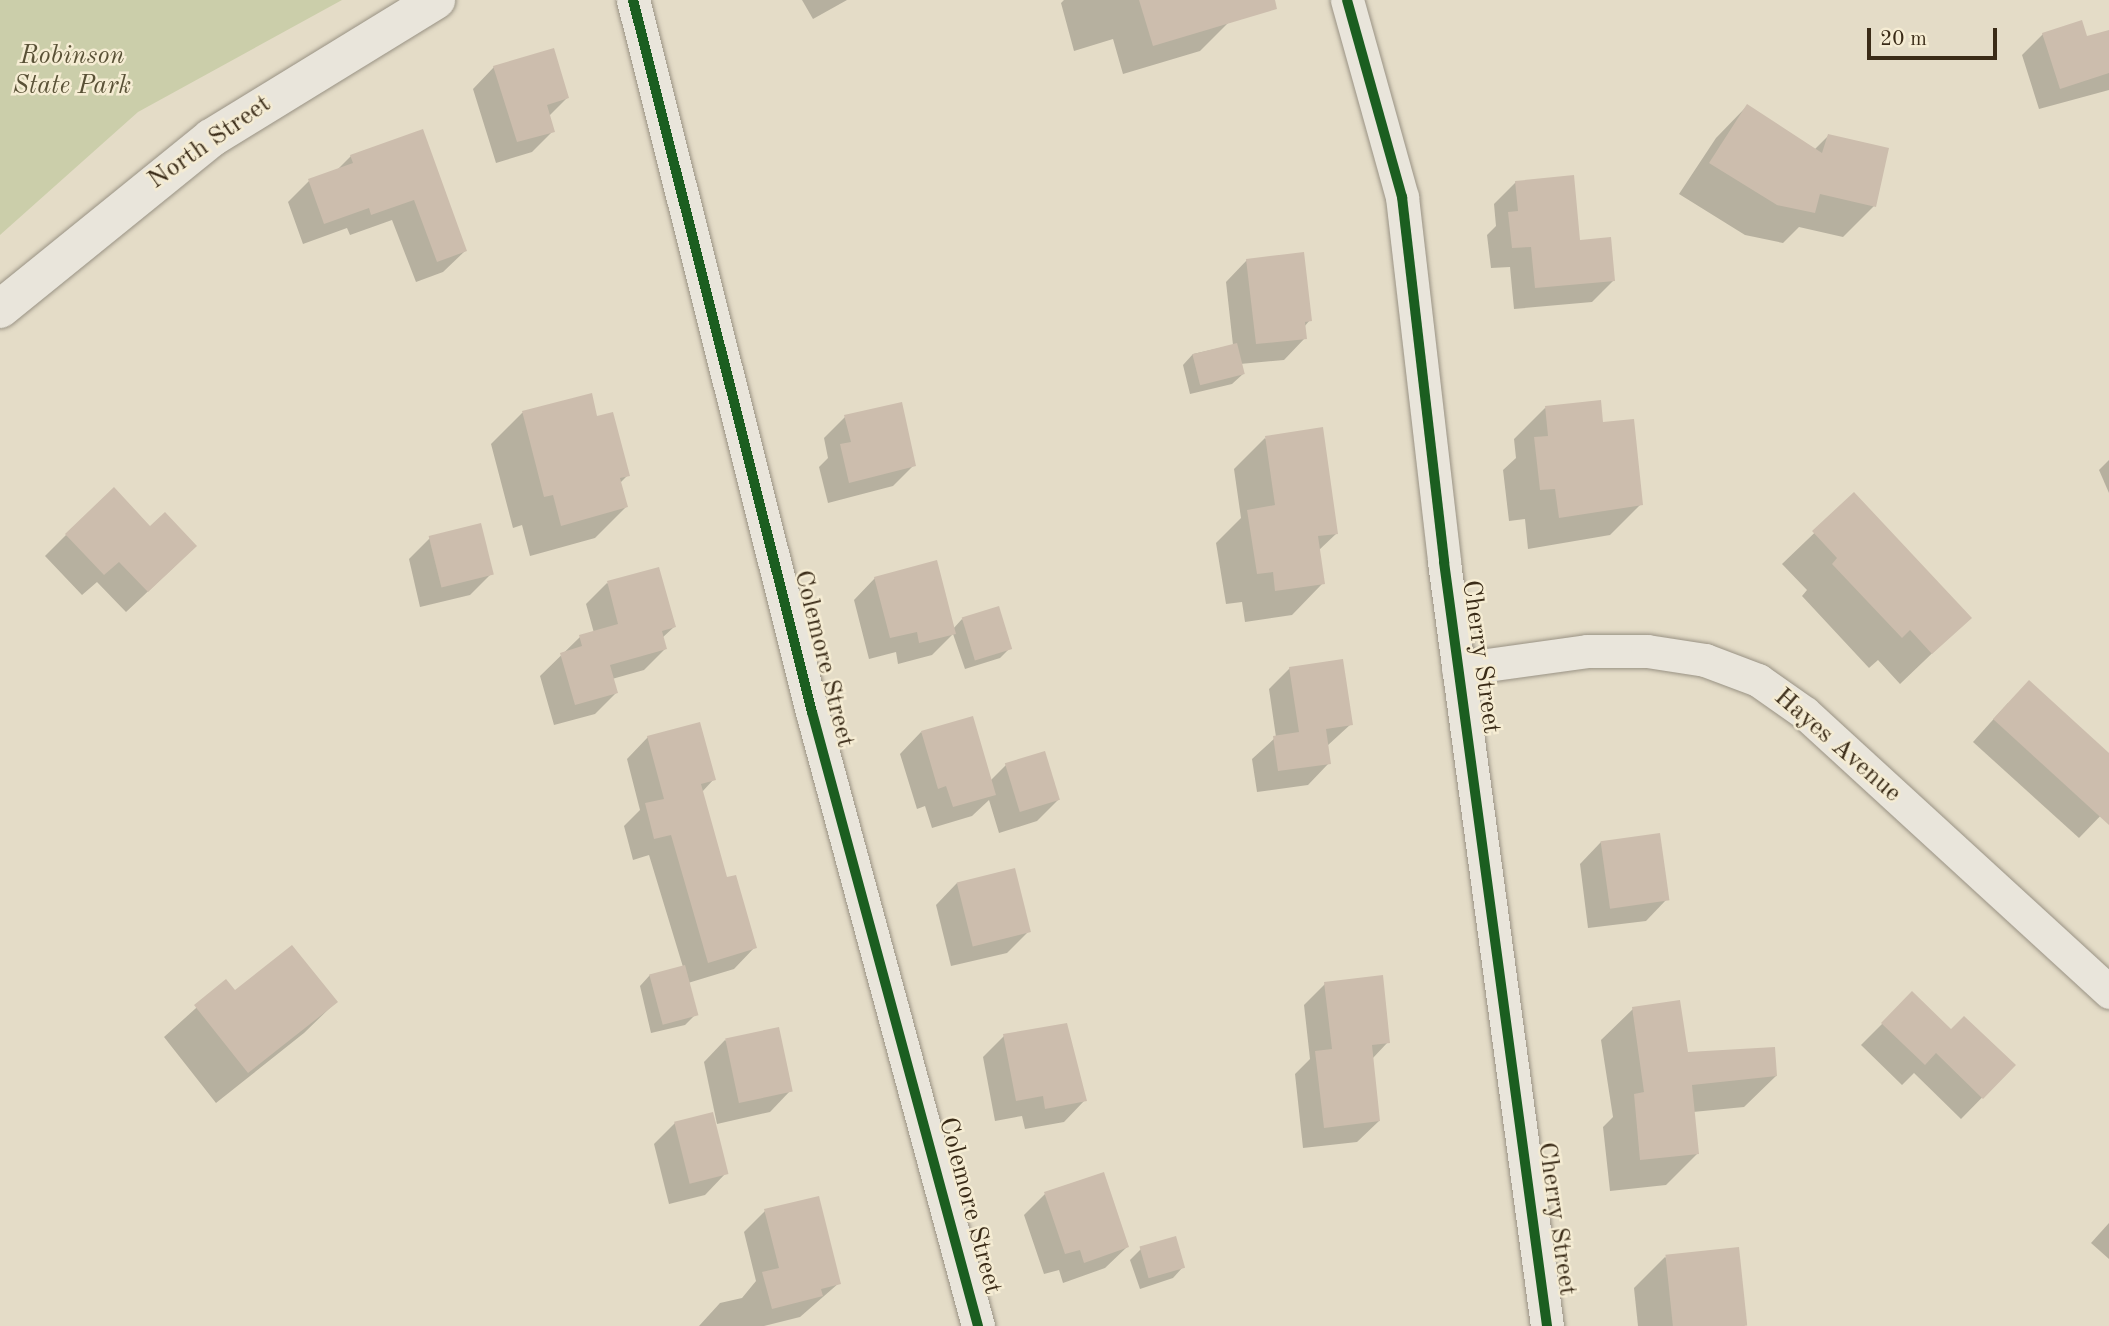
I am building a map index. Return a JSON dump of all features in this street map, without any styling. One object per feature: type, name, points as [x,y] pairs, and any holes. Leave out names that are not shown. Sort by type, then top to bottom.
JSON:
[{"type":"main road","name":"North Street","points":[[0,309],[211,138],[436,0]]},
{"type":"street","name":"Colemore Street","points":[[634,0],[809,699],[978,1326]]},
{"type":"street","name":"Cherry Street","points":[[1347,0],[1402,197],[1458,669],[1547,1326]]},
{"type":"street","name":"Hayes Avenue","points":[[1458,669],[1587,651],[1638,650],[1705,660],[1758,680],[1805,713],[2109,992]]},
{"type":"green space","name":"Robinson State Park","points":[[0,0],[342,0],[138,112],[0,235]]},
{"type":"building","points":[[1139,0],[1275,0],[1277,9],[1153,46]]},
{"type":"building","points":[[2082,20],[2087,36],[2109,30],[2109,73],[2060,89],[2042,33]]},
{"type":"building","points":[[554,48],[569,98],[547,105],[555,132],[517,142],[493,66]]},
{"type":"building","points":[[1747,104],[1822,153],[1828,134],[1889,148],[1876,207],[1820,194],[1815,213],[1777,205],[1709,163]]},
{"type":"building","points":[[423,129],[467,251],[437,262],[414,200],[371,215],[369,208],[324,224],[308,179],[353,163],[350,155]]},
{"type":"building","points":[[1574,175],[1580,240],[1611,237],[1615,281],[1535,288],[1531,247],[1512,248],[1508,212],[1518,211],[1515,181]]},
{"type":"building","points":[[1304,252],[1312,321],[1305,322],[1307,339],[1256,344],[1246,259]]},
{"type":"building","points":[[1237,343],[1245,374],[1200,385],[1192,354]]},
{"type":"building","points":[[592,393],[597,416],[613,412],[630,476],[620,478],[628,507],[561,526],[553,495],[544,497],[522,411]]},
{"type":"building","points":[[1601,400],[1603,422],[1634,419],[1643,505],[1559,518],[1555,489],[1540,490],[1534,437],[1548,436],[1545,406]]},
{"type":"building","points":[[902,402],[916,466],[849,483],[840,444],[851,442],[844,415]]},
{"type":"building","points":[[1323,427],[1338,534],[1318,536],[1325,584],[1275,591],[1273,572],[1257,574],[1247,510],[1275,505],[1265,436]]},
{"type":"building","points":[[114,487],[150,526],[165,512],[197,546],[148,592],[119,562],[104,575],[65,534]]},
{"type":"building","points":[[1854,492],[1972,618],[1932,654],[1910,630],[1902,638],[1832,564],[1837,558],[1812,531]]},
{"type":"building","points":[[481,523],[494,574],[441,587],[429,536]]},
{"type":"building","points":[[937,560],[956,634],[919,643],[917,632],[890,638],[874,577]]},
{"type":"building","points":[[659,567],[676,627],[662,631],[667,649],[610,665],[618,693],[575,705],[560,653],[582,646],[579,635],[618,624],[607,581]]},
{"type":"building","points":[[999,606],[1012,649],[975,660],[962,617]]},
{"type":"building","points":[[1343,659],[1353,725],[1326,729],[1331,764],[1278,771],[1273,736],[1299,732],[1289,667]]},
{"type":"building","points":[[2029,680],[2109,753],[2109,825],[1993,719]]},
{"type":"building","points":[[973,716],[996,795],[953,807],[946,786],[938,789],[921,731]]},
{"type":"building","points":[[700,722],[716,780],[701,784],[727,877],[736,875],[757,948],[708,963],[671,835],[654,839],[645,803],[664,799],[647,736]]},
{"type":"building","points":[[1045,751],[1060,800],[1020,812],[1005,763]]},
{"type":"building","points":[[1660,833],[1669,900],[1610,909],[1601,841]]},
{"type":"building","points":[[1015,868],[1031,932],[973,947],[957,883]]},
{"type":"building","points":[[292,945],[338,1002],[248,1073],[194,1005],[226,979],[235,990]]},
{"type":"building","points":[[685,965],[698,1015],[663,1025],[649,975]]},
{"type":"building","points":[[1383,975],[1390,1043],[1372,1045],[1380,1121],[1324,1128],[1315,1051],[1332,1049],[1324,982]]},
{"type":"building","points":[[1912,991],[1951,1029],[1964,1016],[2016,1065],[1983,1099],[1936,1053],[1925,1065],[1881,1023]]},
{"type":"building","points":[[1680,1000],[1688,1052],[1775,1047],[1777,1076],[1692,1085],[1699,1154],[1640,1160],[1634,1094],[1644,1092],[1632,1007]]},
{"type":"building","points":[[1067,1023],[1087,1101],[1045,1109],[1043,1096],[1016,1101],[1003,1034]]},
{"type":"building","points":[[779,1027],[793,1092],[739,1103],[725,1038]]},
{"type":"building","points":[[713,1112],[728,1174],[690,1184],[674,1122]]},
{"type":"building","points":[[1104,1172],[1129,1247],[1084,1263],[1080,1250],[1065,1254],[1044,1192]]},
{"type":"building","points":[[819,1196],[841,1284],[821,1289],[823,1296],[772,1309],[762,1272],[779,1268],[764,1209]]},
{"type":"building","points":[[1176,1236],[1185,1268],[1149,1278],[1139,1246]]},
{"type":"building","points":[[1739,1247],[1747,1326],[1673,1326],[1665,1255]]},
{"type":"cycle path","points":[[633,0],[812,712],[978,1326]]},
{"type":"cycle path","points":[[1347,0],[1402,197],[1444,562],[1547,1326]]}]
